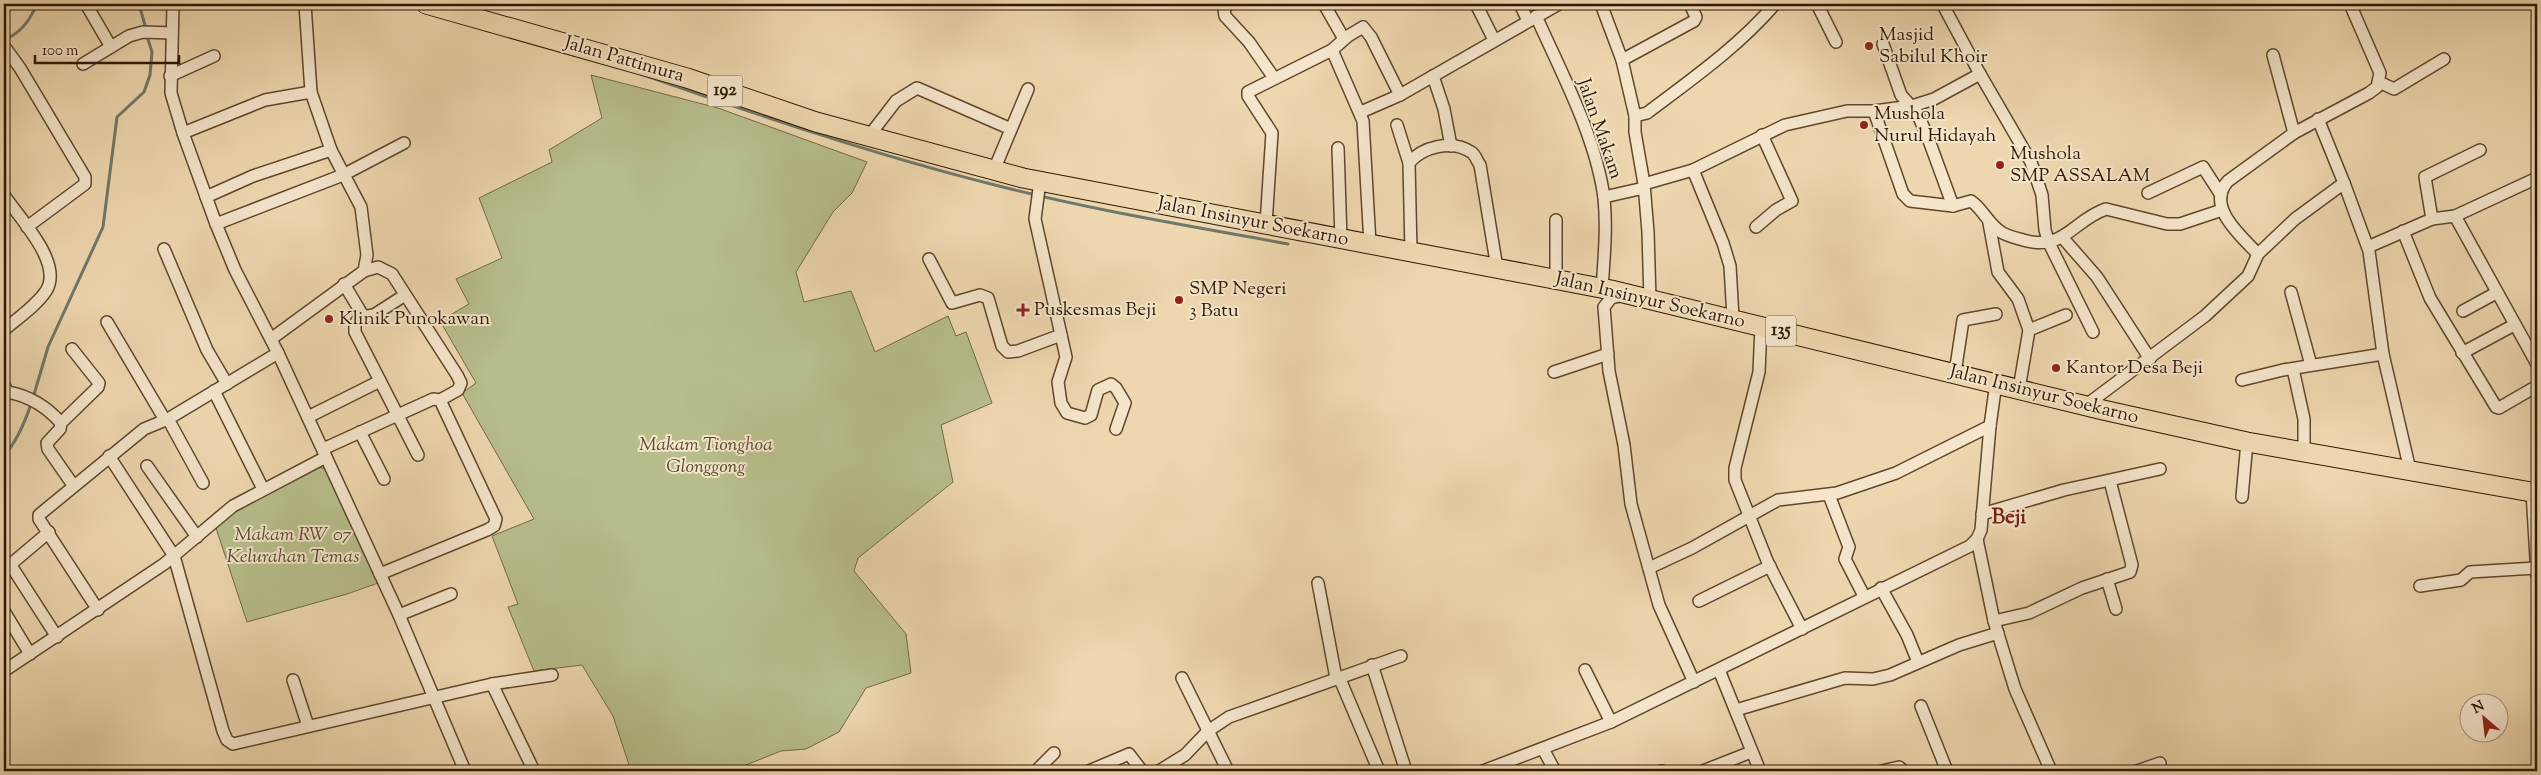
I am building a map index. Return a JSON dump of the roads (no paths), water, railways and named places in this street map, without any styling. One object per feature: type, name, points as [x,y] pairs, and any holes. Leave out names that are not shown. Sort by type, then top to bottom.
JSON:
[{"type":"main road","name":"Jalan Pattimura","points":[[426,4],[687,78],[816,122],[994,170],[1034,187]]},
{"type":"main road","name":"Jalan Insinyur Soekarno","points":[[1034,187],[1266,224],[1602,289],[1733,318],[2085,406],[2247,442],[2535,493]]},
{"type":"street","points":[[86,4],[111,47]]},
{"type":"street","points":[[173,4],[170,76],[174,105],[216,224],[235,270],[278,353],[399,615],[465,771]]},
{"type":"street","points":[[305,4],[310,92],[330,150],[361,207],[367,256],[364,271]]},
{"type":"street","points":[[1228,4],[1224,9],[1225,16],[1249,42],[1274,78]]},
{"type":"street","points":[[1324,4],[1344,39]]},
{"type":"street","points":[[1476,4],[1494,40]]},
{"type":"street","name":"Jalan Makam","points":[[1520,4],[1532,18],[1586,133],[1604,197],[1602,289]]},
{"type":"street","points":[[1361,112],[1400,95],[1559,4]]},
{"type":"street","name":"Jalan Makam","points":[[1601,4],[1622,60],[1635,116],[1635,132],[1644,186],[1648,232],[1650,300]]},
{"type":"street","points":[[1622,60],[1694,21],[1696,17],[1690,4]]},
{"type":"street","points":[[1635,116],[1647,114],[1727,51],[1758,24],[1775,4]]},
{"type":"street","points":[[1817,4],[1836,42]]},
{"type":"street","points":[[2221,195],[2228,181],[2294,133],[2369,93],[2379,82],[2380,73],[2350,4]]},
{"type":"street","points":[[1943,5],[2031,162],[2042,195],[2045,230],[2049,243],[2093,332]]},
{"type":"street","points":[[1266,224],[1272,133],[1247,94],[1250,90],[1332,50],[1344,39],[1361,28],[1366,29],[1400,95]]},
{"type":"street","points":[[83,64],[129,36],[145,32],[172,33]]},
{"type":"street","points":[[1883,44],[1901,94],[1912,106],[1927,135],[1953,206]]},
{"type":"street","points":[[4,46],[20,68],[85,177],[85,184],[27,227]]},
{"type":"street","points":[[1332,50],[1361,112],[1370,244]]},
{"type":"street","points":[[2273,55],[2294,133]]},
{"type":"street","points":[[170,76],[214,56]]},
{"type":"street","points":[[2379,82],[2394,89],[2444,59]]},
{"type":"street","name":"Jalan Makam","points":[[1644,186],[1692,170],[1785,125],[1841,112],[1874,111],[1912,106],[1934,99],[1980,74]]},
{"type":"street","points":[[1433,76],[1444,108],[1451,146]]},
{"type":"street","points":[[869,136],[896,101],[904,94],[918,88],[1011,129]]},
{"type":"street","points":[[994,170],[1028,89]]},
{"type":"street","points":[[183,132],[265,100],[310,92]]},
{"type":"street","points":[[1874,111],[1903,194],[1910,201],[1953,206],[1971,201],[1989,223],[2002,234],[2037,244],[2049,243],[2062,237],[2106,209],[2168,224],[2180,224],[2222,210]]},
{"type":"street","points":[[2318,119],[2368,247],[2383,354],[2410,470]]},
{"type":"street","points":[[1397,125],[1408,163],[1411,252]]},
{"type":"street","points":[[1756,227],[1776,210],[1792,201],[1762,135]]},
{"type":"street","points":[[216,224],[343,175],[404,143]]},
{"type":"street","points":[[1408,163],[1415,155],[1427,149],[1451,146],[1472,152],[1480,165],[1497,268]]},
{"type":"street","points":[[1338,148],[1341,239]]},
{"type":"street","points":[[206,197],[253,176],[330,150]]},
{"type":"street","points":[[2432,219],[2425,178],[2480,150]]},
{"type":"street","points":[[2148,193],[2203,167],[2221,195],[2222,210],[2235,230],[2258,254]]},
{"type":"street","points":[[1692,170],[1724,243],[1730,266],[1733,318]]},
{"type":"street","points":[[2368,247],[2432,219],[2455,216],[2537,178]]},
{"type":"street","points":[[2085,406],[2206,316],[2248,276],[2258,254],[2295,219],[2344,183]]},
{"type":"street","points":[[1604,197],[1644,186]]},
{"type":"street","points":[[1034,187],[1036,232],[1066,356],[1058,377],[1062,407],[1070,414],[1085,418],[1091,415],[1098,390],[1111,384],[1116,388],[1125,403],[1116,429]]},
{"type":"street","points":[[4,195],[44,253],[52,275],[45,293],[4,330]]},
{"type":"street","points":[[2455,216],[2537,364]]},
{"type":"street","points":[[1556,220],[1556,280]]},
{"type":"street","points":[[1989,223],[1998,272],[2018,299],[2029,330],[2019,389]]},
{"type":"street","points":[[2403,231],[2430,298],[2496,407],[2500,408],[2537,386]]},
{"type":"street","points":[[2062,237],[2098,277],[2150,359]]},
{"type":"street","points":[[164,249],[204,343],[227,384]]},
{"type":"street","points":[[930,259],[952,303],[980,295],[988,298],[1002,346],[1008,352],[1018,351],[1061,335]]},
{"type":"street","points":[[4,671],[98,610],[174,556],[227,510],[360,432],[434,399],[440,400],[458,390],[461,383],[405,295],[387,270],[378,267],[364,271],[344,284],[271,339]]},
{"type":"street","points":[[344,284],[361,310],[361,317],[355,324],[355,332],[418,455]]},
{"type":"street","points":[[2291,292],[2311,366]]},
{"type":"street","points":[[2463,311],[2496,293]]},
{"type":"street","points":[[1626,294],[1611,298],[1604,307],[1608,354],[1632,504],[1660,605],[1694,682]]},
{"type":"street","points":[[361,317],[374,315],[405,295]]},
{"type":"street","points":[[1955,373],[1963,320],[1996,314]]},
{"type":"street","points":[[2029,330],[2066,315]]},
{"type":"street","points":[[107,322],[167,419],[203,483]]},
{"type":"street","points":[[2462,353],[2514,325]]},
{"type":"street","points":[[1761,326],[1759,372],[1735,468],[1735,480],[1770,566],[1802,629]]},
{"type":"street","points":[[72,349],[99,383],[98,387],[61,423],[60,429],[49,440],[47,446],[74,485]]},
{"type":"street","points":[[98,610],[39,519],[39,515],[144,429],[167,419],[278,353]]},
{"type":"street","points":[[1554,372],[1608,354]]},
{"type":"street","points":[[2242,380],[2293,368],[2383,354]]},
{"type":"street","points":[[2293,368],[2304,419],[2304,452]]},
{"type":"street","points":[[308,417],[380,381]]},
{"type":"street","points":[[1483,771],[1611,722],[1802,629],[1864,596],[1948,558],[1977,539],[1981,530],[1990,426],[1996,383]]},
{"type":"street","points":[[5,391],[21,395],[43,406],[61,423]]},
{"type":"street","points":[[214,391],[263,489]]},
{"type":"street","points":[[380,574],[487,530],[496,523],[440,400]]},
{"type":"street","points":[[1649,568],[1692,548],[1782,499],[1829,495],[1896,473],[1990,426]]},
{"type":"street","points":[[360,432],[384,479]]},
{"type":"street","points":[[2242,497],[2247,442]]},
{"type":"street","points":[[109,456],[174,556],[227,740],[233,744],[492,684],[552,675]]},
{"type":"street","points":[[147,466],[197,537]]},
{"type":"street","points":[[1982,514],[2064,490],[2160,469]]},
{"type":"street","points":[[1994,621],[2029,613],[2107,579],[2130,572],[2132,565],[2110,481]]},
{"type":"street","points":[[2420,586],[2461,580],[2470,572],[2537,572],[2535,493]]},
{"type":"street","points":[[1829,495],[1849,547],[1845,558],[1864,596]]},
{"type":"street","points":[[49,532],[7,567],[57,637]]},
{"type":"street","points":[[1977,539],[1994,621],[2015,689],[2051,771]]},
{"type":"street","points":[[1699,601],[1770,566]]},
{"type":"street","points":[[2107,579],[2116,609]]},
{"type":"street","points":[[1318,583],[1338,677],[1379,771]]},
{"type":"street","points":[[1881,588],[1907,635],[1918,662]]},
{"type":"street","points":[[399,615],[451,594]]},
{"type":"street","points":[[4,611],[30,654]]},
{"type":"street","points":[[1736,710],[1845,678],[1890,676],[1959,645],[1998,633]]},
{"type":"street","points":[[1159,771],[1185,755],[1208,731],[1229,717],[1401,656]]},
{"type":"street","points":[[1372,665],[1404,765]]},
{"type":"street","points":[[1585,670],[1611,722]]},
{"type":"street","points":[[1719,670],[1760,771]]},
{"type":"street","points":[[1182,678],[1228,771]]},
{"type":"street","points":[[293,680],[308,726]]},
{"type":"street","points":[[492,684],[534,771]]},
{"type":"street","points":[[1921,706],[1947,771]]},
{"type":"street","points":[[1543,749],[1555,771]]},
{"type":"street","points":[[1036,771],[1054,752]]},
{"type":"street","points":[[1702,771],[1752,752]]},
{"type":"street","points":[[1090,771],[1129,754],[1142,771]]},
{"type":"street","points":[[2137,771],[2160,763]]},
{"type":"street","points":[[1882,771],[1899,767],[1904,771]]},
{"type":"waterway","points":[[4,40],[15,34],[24,25],[37,4]]},
{"type":"waterway","points":[[139,4],[146,29]]},
{"type":"waterway","points":[[33,398],[48,347],[103,227],[117,117],[144,92],[150,75],[152,52],[147,36]]},
{"type":"waterway","points":[[641,74],[817,134],[950,173],[1104,210],[1288,244]]},
{"type":"waterway","points":[[4,456],[20,431],[31,404]]},
{"type":"place","name":"Masjid Sabilul Khoir","points":[[1869,46]]},
{"type":"place","name":"Mushola Nurul Hidayah","points":[[1864,125]]},
{"type":"place","name":"Mushola SMP ASSALAM","points":[[2000,165]]},
{"type":"place","name":"SMP Negeri 3 Batu","points":[[1179,300]]},
{"type":"place","name":"Puskesmas Beji","points":[[1023,310]]},
{"type":"place","name":"Klinik Punokawan","points":[[329,319]]},
{"type":"place","name":"Kantor Desa Beji","points":[[2056,368]]},
{"type":"district","name":"Beji","points":[[2009,518]]},
{"type":"park label","name":"Makam Tionghoa Glonggong","points":[[706,456]]},
{"type":"park label","name":"Makam RW 07 Kelurahan Temas","points":[[293,546]]}]
